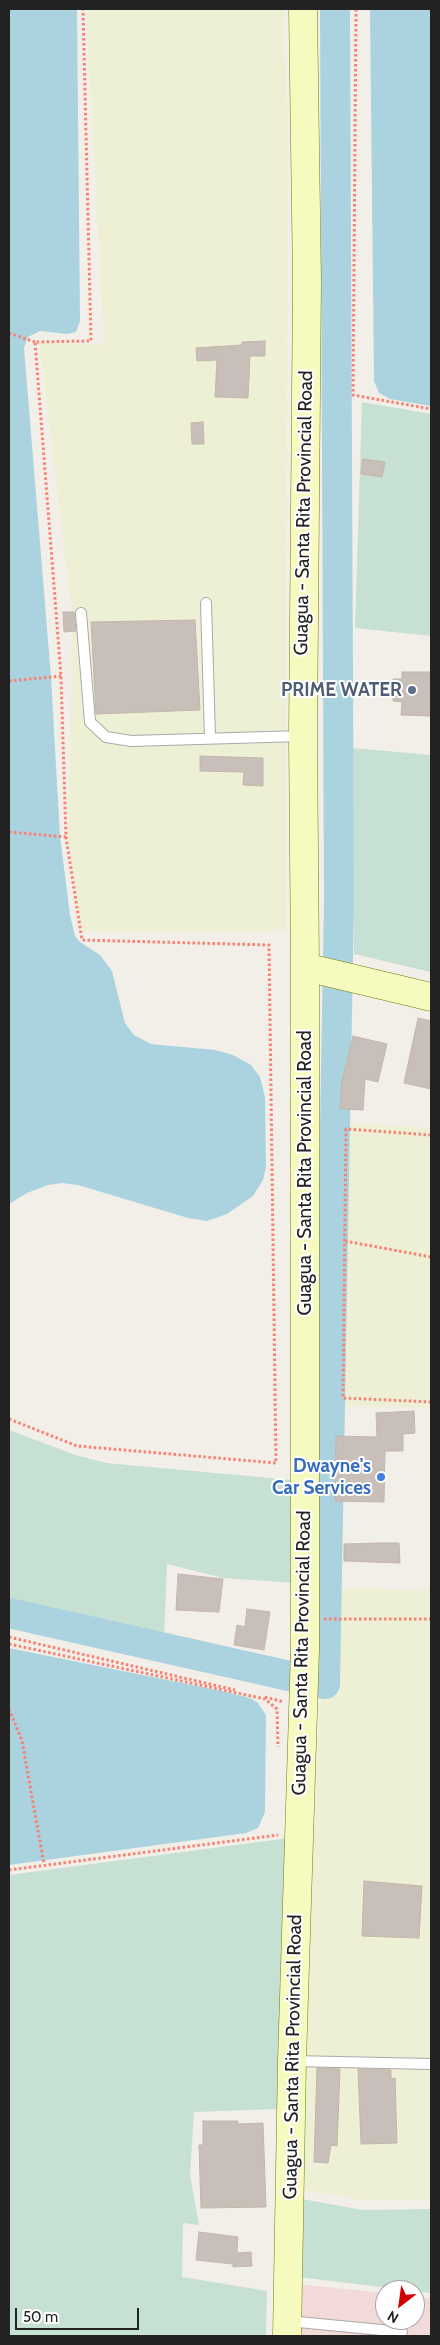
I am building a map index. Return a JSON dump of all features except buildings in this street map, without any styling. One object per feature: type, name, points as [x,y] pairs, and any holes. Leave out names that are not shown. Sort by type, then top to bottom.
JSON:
[{"type":"main road","name":"Guagua - Santa Rita Provincial Road","points":[[287,2328],[292,2061],[304,1698],[314,969],[303,736],[306,280],[302,9]]},
{"type":"main road","points":[[314,969],[431,996]]},
{"type":"lane","points":[[206,603],[210,738]]},
{"type":"lane","points":[[81,612],[90,722],[106,736],[131,741],[303,736]]},
{"type":"lane","points":[[292,2061],[431,2064]]},
{"type":"lane","points":[[287,2328],[402,2332]]},
{"type":"path","points":[[356,9],[353,395],[431,409]]},
{"type":"path","points":[[9,333],[35,342]]},
{"type":"path","points":[[9,681],[61,676]]},
{"type":"path","points":[[9,832],[66,837]]},
{"type":"path","points":[[431,1135],[346,1129],[343,1398],[431,1402]]},
{"type":"path","points":[[345,1241],[431,1257]]},
{"type":"path","points":[[9,1419],[76,1446],[276,1463]]},
{"type":"path","points":[[304,1619],[431,1619]]},
{"type":"path","points":[[9,1637],[304,1698]]},
{"type":"path","points":[[9,1644],[265,1698],[278,1709],[278,1749]]},
{"type":"path","points":[[9,1709],[22,1741],[44,1864]]},
{"type":"path","points":[[9,1870],[44,1864],[277,1836],[280,1828]]},
{"type":"shaded area","points":[[296,2284],[375,2292],[375,2330],[425,2330],[425,2298],[431,2298],[431,2336],[295,2336]]},
{"type":"green space","points":[[86,9],[284,9],[287,112],[286,931],[81,932],[68,835],[72,612],[39,342],[104,345]]},
{"type":"green space","points":[[362,402],[431,414],[431,636],[355,628]]},
{"type":"green space","points":[[353,748],[431,755],[431,972],[354,954]]},
{"type":"green space","points":[[343,1123],[431,1128],[431,1408],[338,1406]]},
{"type":"green space","points":[[9,1430],[75,1455],[106,1463],[292,1480],[296,1583],[223,1578],[167,1564],[164,1637],[9,1607]]},
{"type":"green space","points":[[431,1586],[431,2200],[362,2200],[303,2190],[303,2047],[320,1700],[332,1695],[338,1588],[425,1590]]},
{"type":"green space","points":[[289,1838],[277,2109],[194,2112],[190,2175],[199,2225],[183,2223],[182,2277],[267,2291],[266,2336],[9,2336],[9,1875]]},
{"type":"green space","points":[[302,2199],[363,2210],[431,2209],[431,2293],[425,2292],[425,2280],[375,2280],[375,2286],[298,2277]]},
{"type":"water","points":[[9,9],[77,9],[80,321],[76,332],[67,334],[40,331],[28,337],[24,348],[51,677],[60,836],[70,915],[75,936],[80,942],[100,955],[112,971],[125,1023],[134,1035],[151,1044],[215,1050],[233,1055],[251,1065],[260,1077],[265,1097],[266,1167],[263,1180],[253,1196],[227,1214],[207,1221],[188,1218],[78,1185],[62,1183],[48,1185],[27,1193],[9,1204]]},
{"type":"water","points":[[370,9],[431,9],[431,406],[390,399],[379,393],[374,381]]},
{"type":"water","points":[[9,1648],[222,1691],[250,1698],[258,1703],[266,1715],[265,1812],[258,1828],[246,1833],[9,1865]]},
{"type":"waterway","points":[[9,1613],[325,1684],[339,902],[335,9]]},
{"type":"place","name":"PRIME WATER","points":[[412,690]]},
{"type":"place","name":"Dwayne's Car Services","points":[[381,1477]]}]
